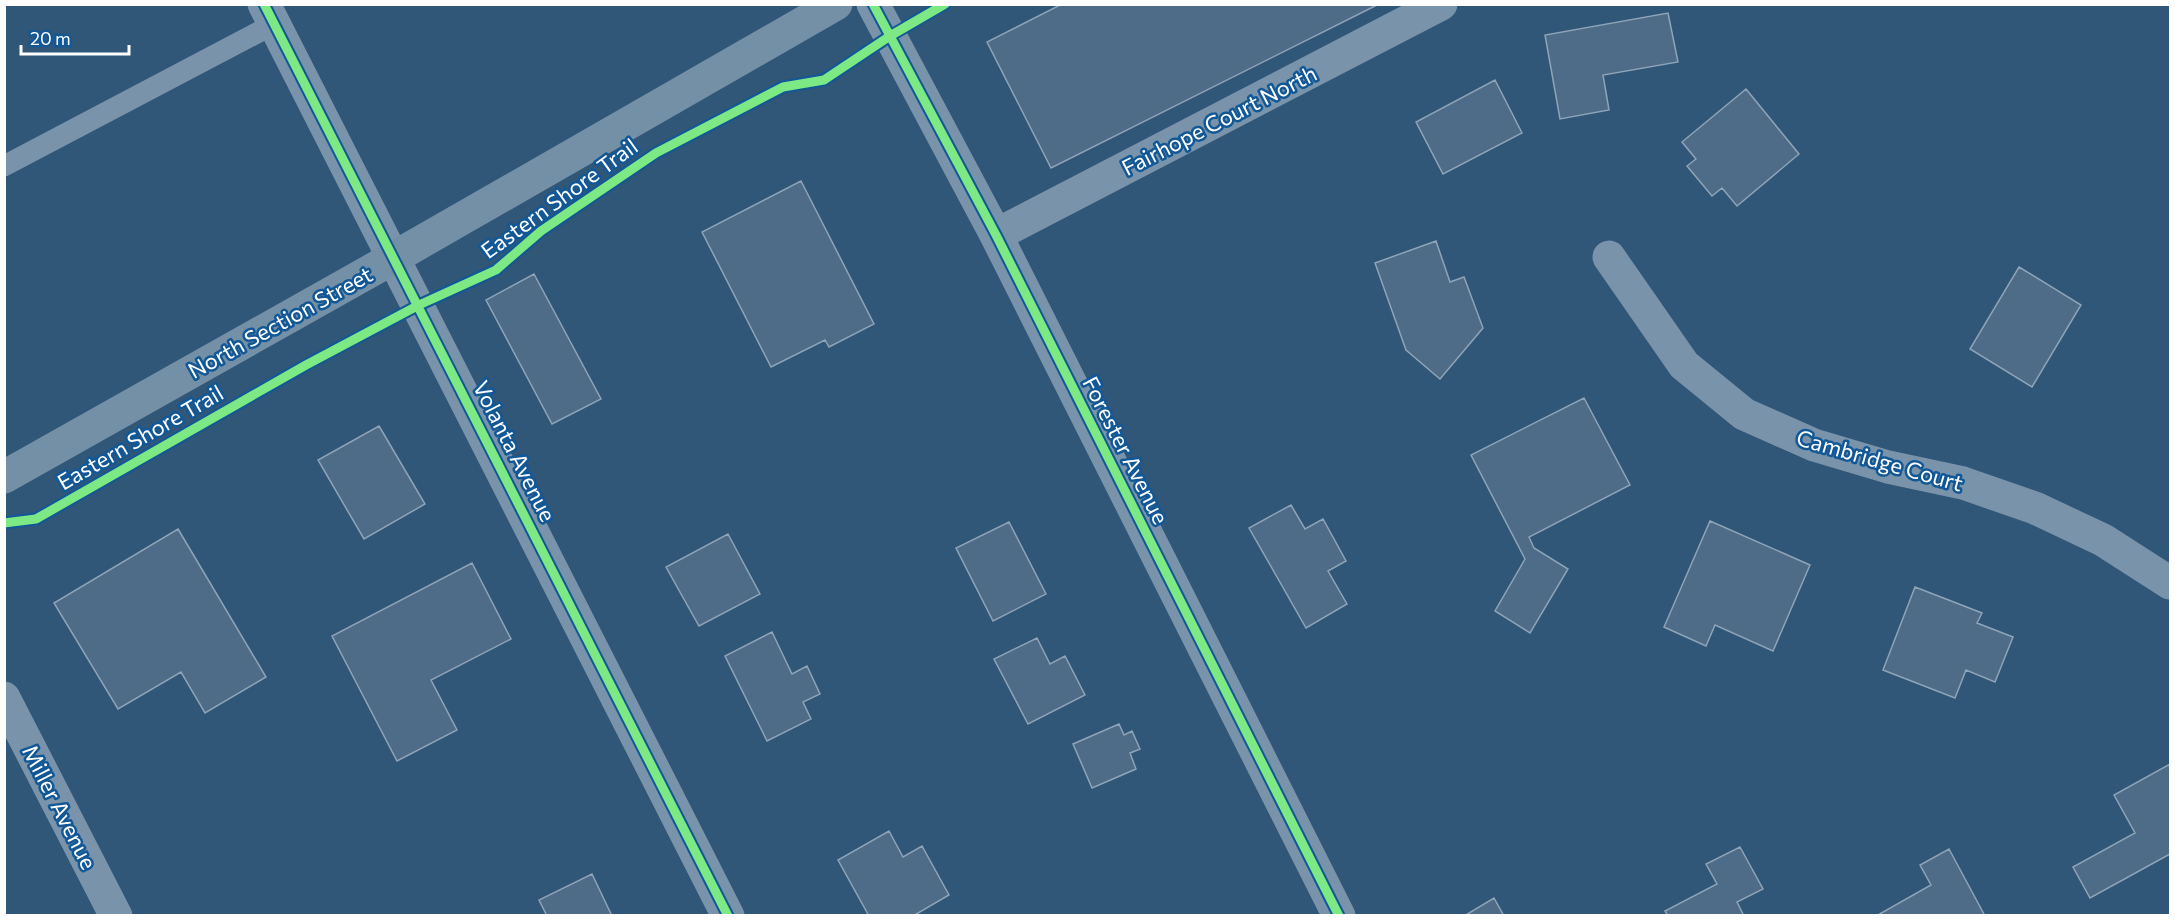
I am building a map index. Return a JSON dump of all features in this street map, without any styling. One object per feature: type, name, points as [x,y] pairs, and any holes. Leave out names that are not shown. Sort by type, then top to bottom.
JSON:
[{"type":"main road","name":"North Section Street","points":[[4,477],[395,257],[836,4]]},
{"type":"street","name":"Forester Avenue","points":[[873,4],[996,235],[1339,915]]},
{"type":"street","name":"Fairhope Court North","points":[[996,235],[1441,4]]},
{"type":"street","name":"Volanta Avenue","points":[[269,14],[395,257],[728,915]]},
{"type":"street","name":"Cambridge Court","points":[[1609,257],[1684,365],[1744,414],[1814,445],[1888,467],[1963,483],[2035,508],[2103,540],[2170,583]]},
{"type":"street","name":"Miller Avenue","points":[[4,699],[116,915]]},
{"type":"lane","points":[[4,166],[269,14]]},
{"type":"building","points":[[1062,4],[1379,4],[1051,168],[987,42]]},
{"type":"building","points":[[1668,13],[1678,62],[1603,75],[1609,110],[1560,119],[1545,35]]},
{"type":"building","points":[[1495,80],[1522,133],[1443,174],[1416,122]]},
{"type":"building","points":[[1746,89],[1799,154],[1737,206],[1722,188],[1712,196],[1687,166],[1696,159],[1682,142]]},
{"type":"building","points":[[801,181],[874,324],[829,347],[825,340],[771,367],[702,232]]},
{"type":"building","points":[[1436,241],[1450,282],[1464,277],[1483,328],[1440,379],[1406,350],[1375,263]]},
{"type":"building","points":[[2019,267],[2081,305],[2032,387],[1970,349]]},
{"type":"building","points":[[534,274],[601,399],[552,424],[486,300]]},
{"type":"building","points":[[1584,398],[1630,485],[1529,537],[1534,548],[1568,569],[1530,633],[1495,611],[1525,559],[1471,455]]},
{"type":"building","points":[[379,426],[425,504],[364,539],[318,460]]},
{"type":"building","points":[[1291,505],[1305,529],[1323,519],[1346,561],[1328,571],[1347,604],[1306,628],[1249,528]]},
{"type":"building","points":[[1710,521],[1810,565],[1773,651],[1715,625],[1706,646],[1664,627]]},
{"type":"building","points":[[1009,522],[1046,594],[993,621],[956,548]]},
{"type":"building","points":[[178,529],[266,677],[205,713],[181,672],[118,709],[54,603]]},
{"type":"building","points":[[728,534],[760,594],[699,626],[666,567]]},
{"type":"building","points":[[472,563],[511,639],[431,680],[457,730],[397,761],[332,636]]},
{"type":"building","points":[[1915,587],[1982,613],[1977,623],[2013,637],[1995,682],[1966,670],[1955,698],[1883,670]]},
{"type":"building","points":[[772,632],[792,674],[807,666],[820,694],[803,702],[811,719],[767,741],[725,656]]},
{"type":"building","points":[[1037,638],[1050,664],[1065,656],[1085,695],[1028,724],[994,659]]},
{"type":"building","points":[[1119,724],[1124,735],[1132,731],[1140,749],[1130,753],[1136,769],[1092,788],[1073,744]]},
{"type":"building","points":[[2170,764],[2170,854],[2090,898],[2073,867],[2135,833],[2114,795]]},
{"type":"building","points":[[889,831],[903,857],[922,846],[949,895],[913,916],[869,916],[838,860]]},
{"type":"building","points":[[1740,847],[1763,889],[1737,902],[1744,916],[1668,916],[1665,911],[1717,884],[1706,864]]},
{"type":"building","points":[[1949,849],[1985,916],[1876,916],[1931,885],[1920,865]]},
{"type":"building","points":[[592,874],[612,916],[547,916],[539,900]]},
{"type":"building","points":[[1494,898],[1504,916],[1464,916]]},
{"type":"cycle path","points":[[264,4],[728,916]]},
{"type":"cycle path","points":[[873,4],[996,235],[1339,916]]},
{"type":"cycle path","name":"Eastern Shore Trail","points":[[4,523],[36,519],[306,365],[419,305],[496,270],[541,231],[656,153],[783,87],[824,80],[890,36],[945,4]]}]
